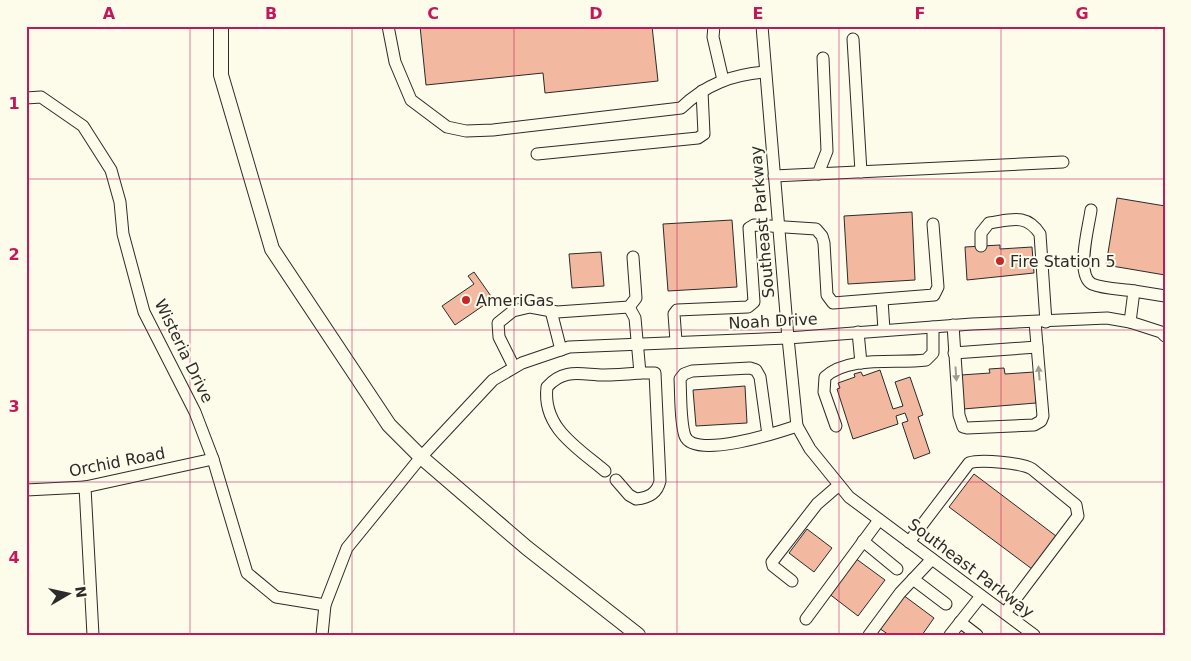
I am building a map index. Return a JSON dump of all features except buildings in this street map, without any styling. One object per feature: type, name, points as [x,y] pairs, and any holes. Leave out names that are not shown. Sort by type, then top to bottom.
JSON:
[{"type":"main road","points":[[221,26],[221,75],[272,249],[388,424],[421,457],[527,548],[638,635]]},
{"type":"street","points":[[388,26],[395,62],[411,100],[446,127],[466,131],[545,125],[681,108],[702,92],[723,80],[740,74],[766,72]]},
{"type":"street","points":[[714,26],[713,37],[723,80]]},
{"type":"street","name":"Southeast Parkway","points":[[762,26],[788,338],[798,426],[810,448],[849,497],[1005,613],[1019,630],[1034,635]]},
{"type":"street","points":[[853,39],[861,172]]},
{"type":"street","points":[[818,174],[827,152],[823,58]]},
{"type":"street","points":[[537,154],[698,138],[704,134],[705,127],[702,92]]},
{"type":"street","name":"Wisteria Drive","points":[[26,98],[41,97],[83,126],[111,170],[120,202],[124,234],[144,312],[196,412],[214,459],[247,573],[276,597],[325,605]]},
{"type":"street","points":[[774,176],[1063,162]]},
{"type":"street","points":[[1091,210],[1083,267],[1087,278],[1092,284],[1165,296]]},
{"type":"street","points":[[953,325],[961,423],[967,428],[1034,425],[1041,421],[1043,416],[1037,347],[1040,322],[1040,234],[1033,223],[1019,219],[988,223],[981,233],[980,246]]},
{"type":"street","points":[[676,341],[674,314],[677,310],[748,307],[754,302],[749,228],[754,225],[816,229],[822,236],[826,295],[833,303],[934,296],[938,287],[933,224]]},
{"type":"street","points":[[514,367],[499,337],[498,323],[513,311],[530,307],[550,311],[629,306],[636,298],[633,257]]},
{"type":"street","points":[[1130,322],[1134,292]]},
{"type":"street","points":[[882,300],[884,330]]},
{"type":"street","points":[[629,306],[635,318],[640,373]]},
{"type":"street","points":[[550,311],[561,350]]},
{"type":"street","name":"Noah Drive","points":[[322,635],[325,605],[347,548],[421,457],[493,380],[514,367],[569,347],[638,342],[788,338],[933,326],[1107,318],[1130,322],[1161,332],[1165,336]]},
{"type":"street","points":[[836,426],[824,392],[825,377],[829,373],[861,362],[926,360],[933,352],[933,326]]},
{"type":"street","points":[[858,332],[861,362]]},
{"type":"street","points":[[954,353],[1037,347]]},
{"type":"street","points":[[768,435],[760,376],[756,370],[750,368],[712,370],[684,374],[680,379],[685,436],[689,443],[696,445],[734,443],[768,435],[798,426]]},
{"type":"street","points":[[605,471],[555,428],[549,409],[547,387],[561,377],[573,373],[600,375],[655,373],[660,481],[658,488],[652,494],[636,499],[629,495],[616,480]]},
{"type":"street","name":"Orchid Road","points":[[26,490],[85,487],[214,459]]},
{"type":"street","points":[[909,542],[969,463],[978,461],[1024,465],[1032,469],[1076,506],[1078,516],[1005,613]]},
{"type":"street","points":[[792,581],[773,566],[772,562],[817,504],[839,485]]},
{"type":"street","points":[[85,487],[93,635]]},
{"type":"street","points":[[806,619],[879,520]]},
{"type":"street","points":[[863,542],[897,568]]},
{"type":"street","points":[[869,635],[900,593],[932,559]]},
{"type":"street","points":[[913,579],[946,604]]},
{"type":"street","points":[[950,635],[981,596]]},
{"type":"street","points":[[960,622],[977,635]]},
{"type":"place","name":"Fire Station 5","points":[[1000,261]]},
{"type":"place","name":"AmeriGas","points":[[466,300]]}]
